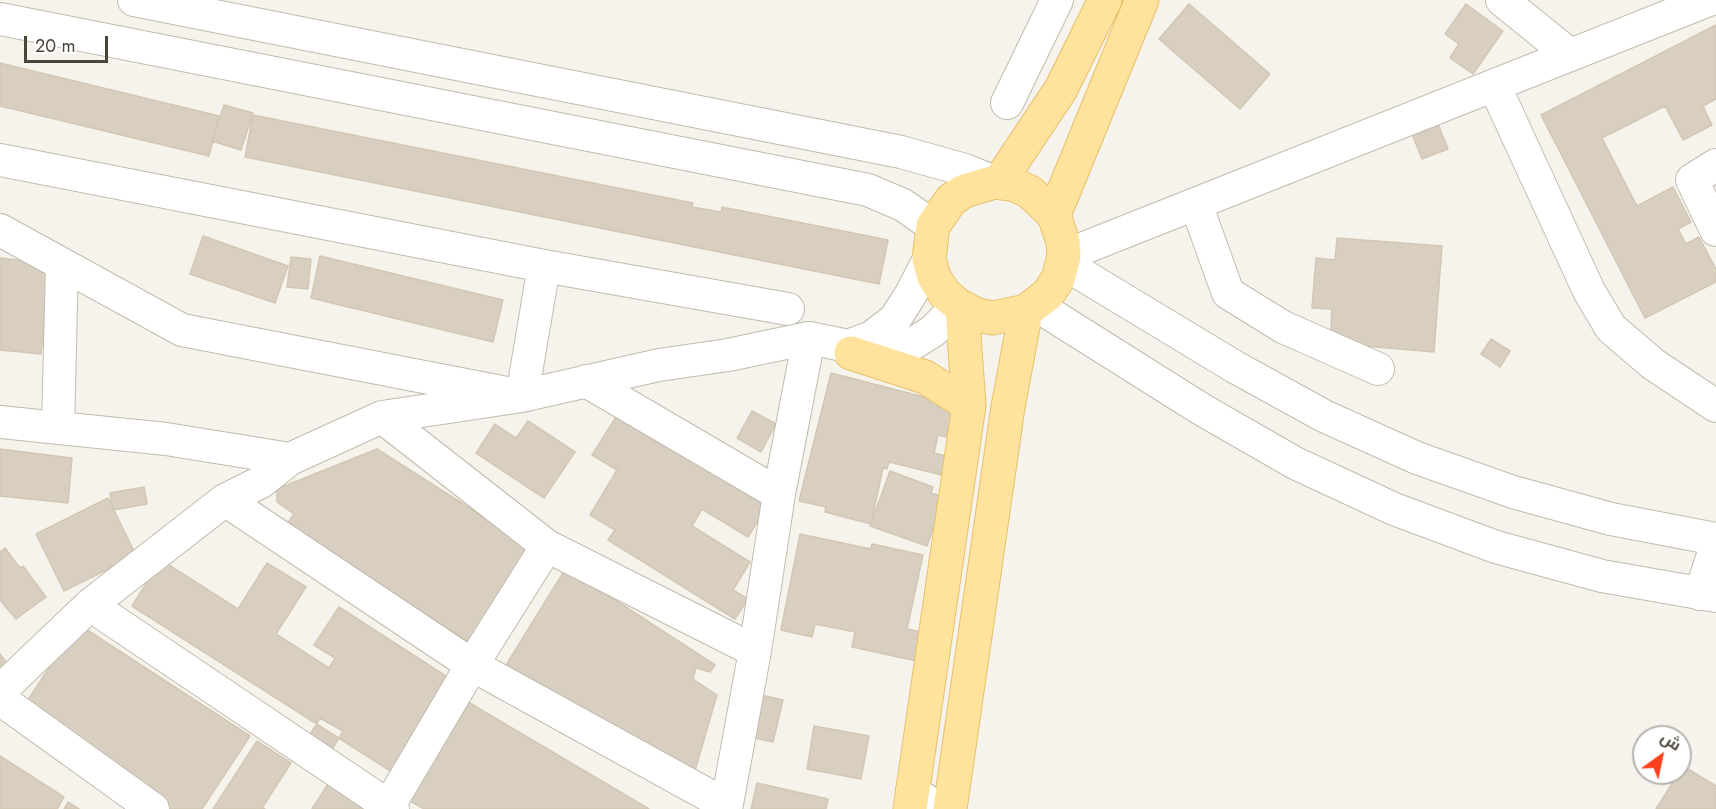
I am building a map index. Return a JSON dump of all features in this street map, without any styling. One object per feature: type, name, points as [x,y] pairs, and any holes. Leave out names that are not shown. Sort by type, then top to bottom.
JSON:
[{"type":"main road","points":[[997,182],[1061,89],[1105,0]]},
{"type":"main road","points":[[1054,215],[1142,0]]},
{"type":"main road","points":[[997,182],[1030,192],[1054,215],[1064,242],[1063,259],[1058,279],[1048,294],[1031,308],[993,318],[960,307],[939,285],[929,259],[933,226],[940,212],[964,190],[997,182]]},
{"type":"main road","points":[[920,803],[969,405],[960,307]]},
{"type":"main road","points":[[950,809],[1008,407],[1031,308]]},
{"type":"main road","points":[[850,350],[925,378],[969,405]]},
{"type":"street","points":[[134,0],[196,6],[901,152],[997,182]]},
{"type":"street","points":[[1007,103],[1057,0]]},
{"type":"street","points":[[1502,0],[1570,55]]},
{"type":"street","points":[[1063,259],[1709,0]]},
{"type":"street","points":[[0,19],[868,190],[903,205],[933,226]]},
{"type":"street","points":[[1495,87],[1589,291],[1611,328],[1653,364],[1716,406]]},
{"type":"street","points":[[0,160],[544,266],[788,309]]},
{"type":"street","points":[[1716,165],[1692,180],[1716,230]]},
{"type":"street","points":[[1196,204],[1228,293],[1283,327],[1378,369]]},
{"type":"street","points":[[0,230],[182,330],[522,396]]},
{"type":"street","points":[[850,350],[895,319],[904,307],[929,259]]},
{"type":"street","points":[[1063,259],[1255,378],[1324,416],[1417,458],[1534,498],[1611,519],[1716,539]]},
{"type":"street","points":[[58,428],[62,264]]},
{"type":"street","points":[[522,396],[544,266]]},
{"type":"street","points":[[0,691],[90,605],[225,500],[261,482],[290,459],[382,417],[522,396],[586,381],[809,338],[850,350],[895,350],[909,346],[933,331],[960,307]]},
{"type":"street","points":[[1031,308],[1295,463],[1394,509],[1517,553],[1602,576],[1708,595],[1716,546]]},
{"type":"street","points":[[225,500],[472,665],[726,807],[755,651],[779,494],[809,338]]},
{"type":"street","points":[[586,381],[779,494]]},
{"type":"street","points":[[382,417],[547,546],[755,651]]},
{"type":"street","points":[[0,422],[166,439],[290,459]]},
{"type":"street","points":[[90,605],[390,808],[472,665],[547,546]]},
{"type":"street","points":[[0,699],[153,809]]},
{"type":"building","points":[[1189,4],[1270,74],[1240,109],[1159,39]]},
{"type":"building","points":[[1466,4],[1503,31],[1473,74],[1450,58],[1459,44],[1445,34]]},
{"type":"building","points":[[1716,25],[1716,99],[1703,106],[1712,125],[1683,140],[1665,106],[1602,138],[1637,206],[1673,187],[1691,222],[1678,229],[1686,244],[1699,237],[1716,269],[1716,282],[1645,318],[1541,115]]},
{"type":"building","points":[[0,63],[219,116],[209,156],[0,106]]},
{"type":"building","points":[[224,105],[253,113],[241,150],[212,141]]},
{"type":"building","points":[[253,115],[693,203],[692,207],[721,212],[722,207],[888,240],[879,284],[245,157]]},
{"type":"building","points":[[1438,124],[1448,149],[1422,159],[1412,134]]},
{"type":"building","points":[[203,236],[288,266],[275,303],[190,274]]},
{"type":"building","points":[[1337,238],[1442,246],[1434,352],[1330,343],[1332,309],[1312,308],[1316,258],[1335,260]]},
{"type":"building","points":[[320,256],[503,300],[493,342],[311,298]]},
{"type":"building","points":[[291,257],[311,259],[308,289],[287,287]]},
{"type":"building","points":[[0,258],[50,264],[41,354],[0,350]]},
{"type":"building","points":[[1491,339],[1510,351],[1500,367],[1481,354]]},
{"type":"building","points":[[831,373],[963,407],[955,439],[938,435],[934,453],[958,459],[954,478],[889,462],[887,469],[883,468],[871,524],[825,512],[826,507],[799,501]]},
{"type":"building","points":[[752,411],[776,424],[761,452],[737,438]]},
{"type":"building","points":[[618,414],[767,506],[748,537],[702,509],[692,526],[750,562],[733,590],[748,599],[735,619],[608,540],[615,530],[590,515],[617,470],[592,455]]},
{"type":"building","points":[[528,421],[575,452],[544,498],[476,453],[495,424],[516,438]]},
{"type":"building","points":[[0,449],[72,458],[68,503],[0,496]]},
{"type":"building","points":[[377,449],[534,549],[472,644],[287,524],[294,514],[277,502],[277,489]]},
{"type":"building","points":[[890,471],[933,487],[931,493],[944,497],[927,546],[870,526]]},
{"type":"building","points":[[144,487],[147,504],[113,510],[110,493]]},
{"type":"building","points":[[108,498],[136,555],[64,591],[36,534]]},
{"type":"building","points":[[800,534],[871,549],[872,544],[923,555],[907,629],[932,634],[926,663],[852,647],[855,632],[815,624],[812,637],[781,630]]},
{"type":"building","points":[[5,548],[20,568],[23,566],[46,597],[16,619],[0,600],[0,552]]},
{"type":"building","points":[[161,560],[238,609],[267,563],[306,587],[276,634],[329,668],[335,658],[314,645],[339,607],[452,680],[395,774],[132,606]]},
{"type":"building","points":[[566,568],[715,665],[710,672],[696,668],[693,679],[717,695],[692,781],[503,670]]},
{"type":"building","points":[[78,624],[250,736],[202,809],[155,809],[16,718]]},
{"type":"building","points":[[0,654],[7,663],[0,668]]},
{"type":"building","points":[[761,695],[783,700],[773,742],[751,737]]},
{"type":"building","points":[[468,702],[649,809],[424,809],[410,801]]},
{"type":"building","points":[[320,718],[343,731],[333,748],[310,735]]},
{"type":"building","points":[[814,726],[869,736],[861,779],[807,769]]},
{"type":"building","points":[[257,741],[291,763],[262,808],[265,809],[213,809]]},
{"type":"building","points":[[0,756],[64,797],[57,809],[0,809]]},
{"type":"building","points":[[1692,771],[1716,786],[1716,809],[1656,809],[1671,785],[1692,785]]},
{"type":"building","points":[[757,783],[828,799],[826,809],[751,809]]},
{"type":"building","points":[[328,784],[368,809],[312,809]]},
{"type":"building","points":[[68,802],[79,809],[64,809]]}]
